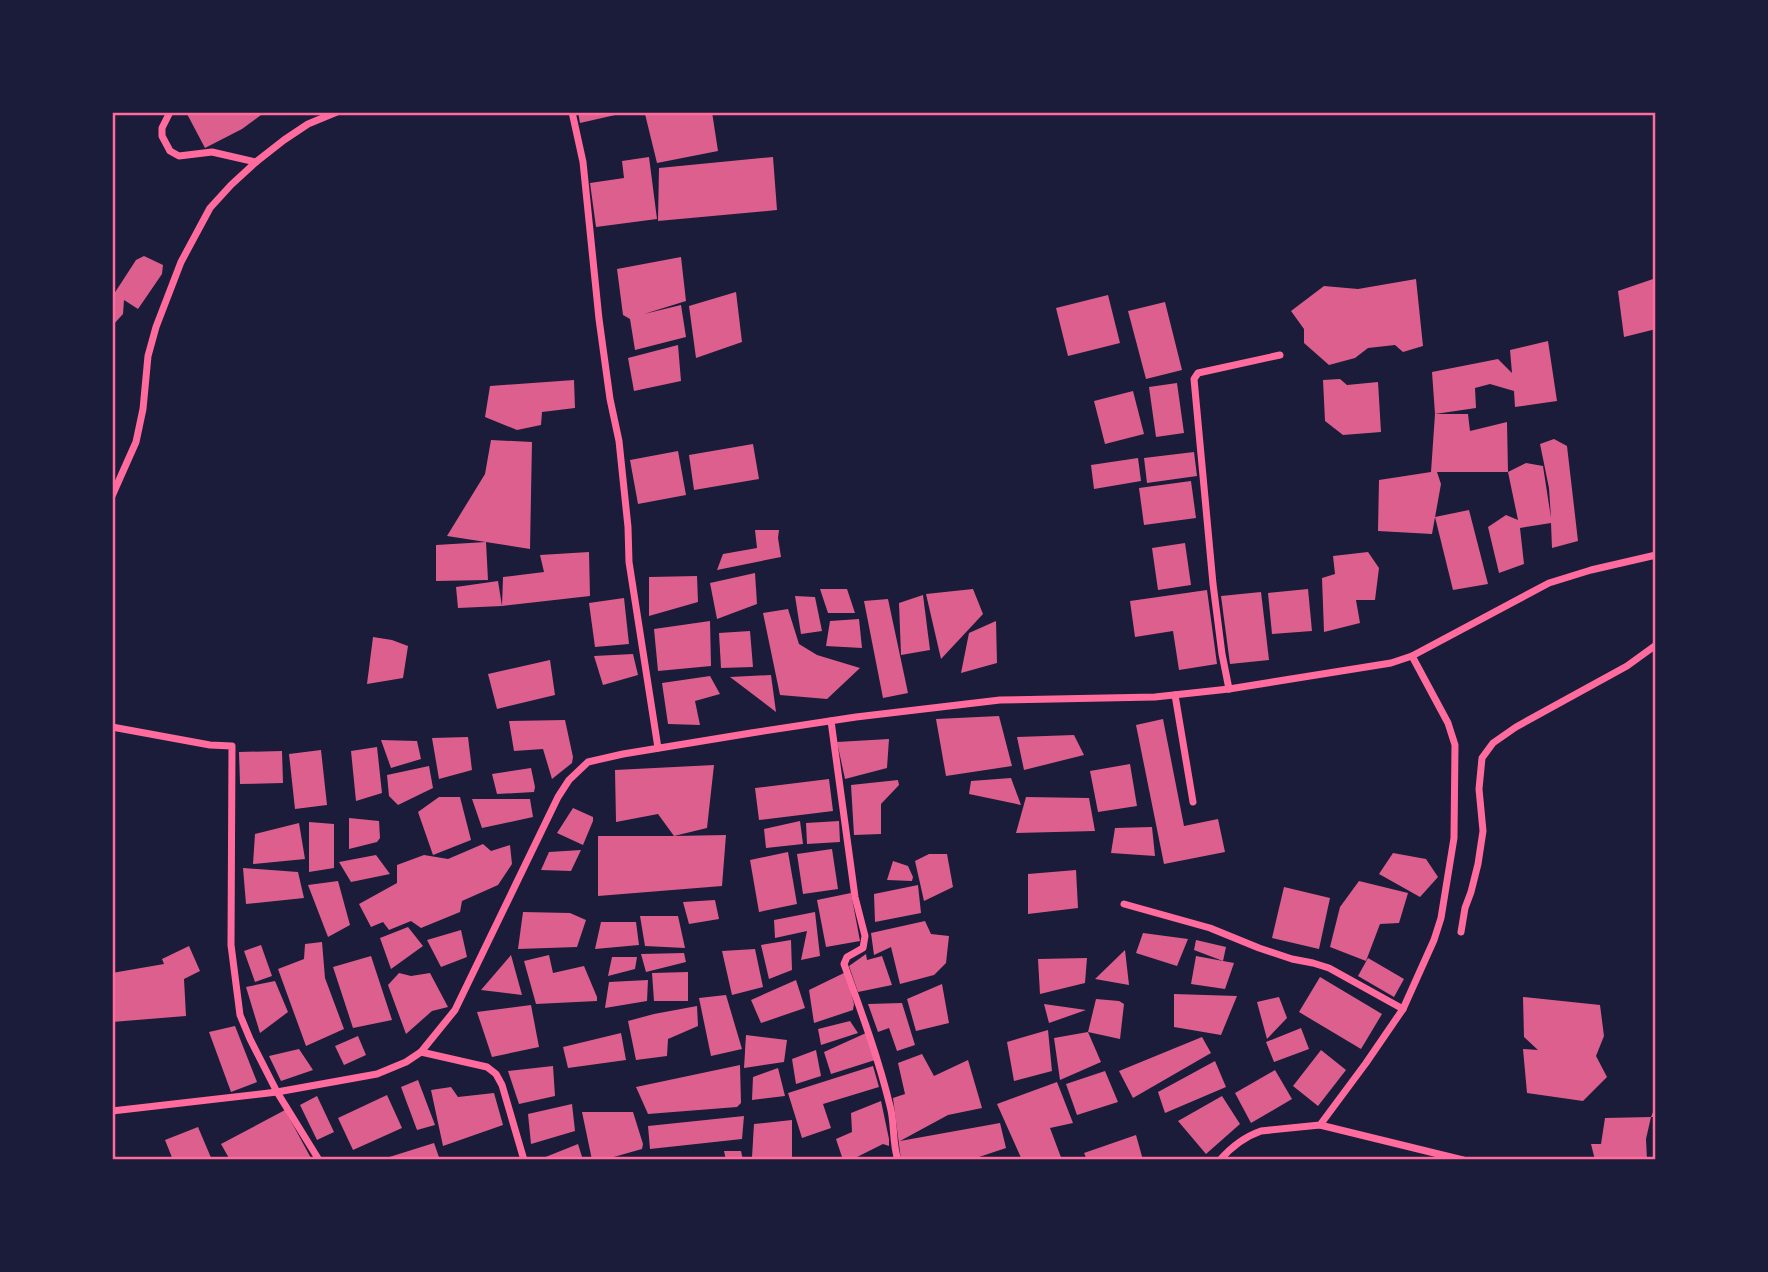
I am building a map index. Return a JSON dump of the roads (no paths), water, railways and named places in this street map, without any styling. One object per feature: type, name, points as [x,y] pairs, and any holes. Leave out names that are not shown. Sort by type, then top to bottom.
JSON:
[{"type":"street","points":[[170,112],[162,128],[162,136],[170,150],[179,156],[212,152],[256,162]]},
{"type":"street","points":[[112,496],[136,442],[143,410],[148,356],[156,327],[181,262],[211,208],[231,185],[284,140],[308,124],[337,112]]},
{"type":"street","points":[[572,112],[583,162],[598,319],[619,440],[629,562],[658,748]]},
{"type":"street","points":[[1228,689],[1213,584],[1194,379],[1198,373],[1280,355]]},
{"type":"street","points":[[112,1111],[276,1092],[377,1074],[406,1062],[421,1052],[455,1010],[558,797],[569,780],[588,762],[658,748],[831,721],[1000,700],[1155,697],[1228,689],[1391,663],[1412,656],[1549,583],[1656,555]]},
{"type":"street","points":[[1461,932],[1478,864],[1483,831],[1479,789],[1482,758],[1493,743],[1516,727],[1628,666],[1656,645]]},
{"type":"street","points":[[1320,1125],[1403,1009],[1441,918],[1454,838],[1455,745],[1453,736],[1412,656]]},
{"type":"street","points":[[1175,695],[1193,802]]},
{"type":"street","points":[[831,721],[864,936],[863,948],[847,957],[844,964],[873,1043],[885,1086],[894,1119],[895,1151],[898,1160]]},
{"type":"street","points":[[112,727],[193,742],[232,746],[231,945],[237,1004],[250,1039],[276,1092],[319,1160]]},
{"type":"street","points":[[1124,904],[1210,928],[1259,948],[1329,968],[1403,1009]]},
{"type":"street","points":[[421,1052],[487,1067],[496,1074],[502,1085],[524,1160]]},
{"type":"street","points":[[1220,1160],[1234,1145],[1252,1134],[1320,1125],[1463,1160]]}]
